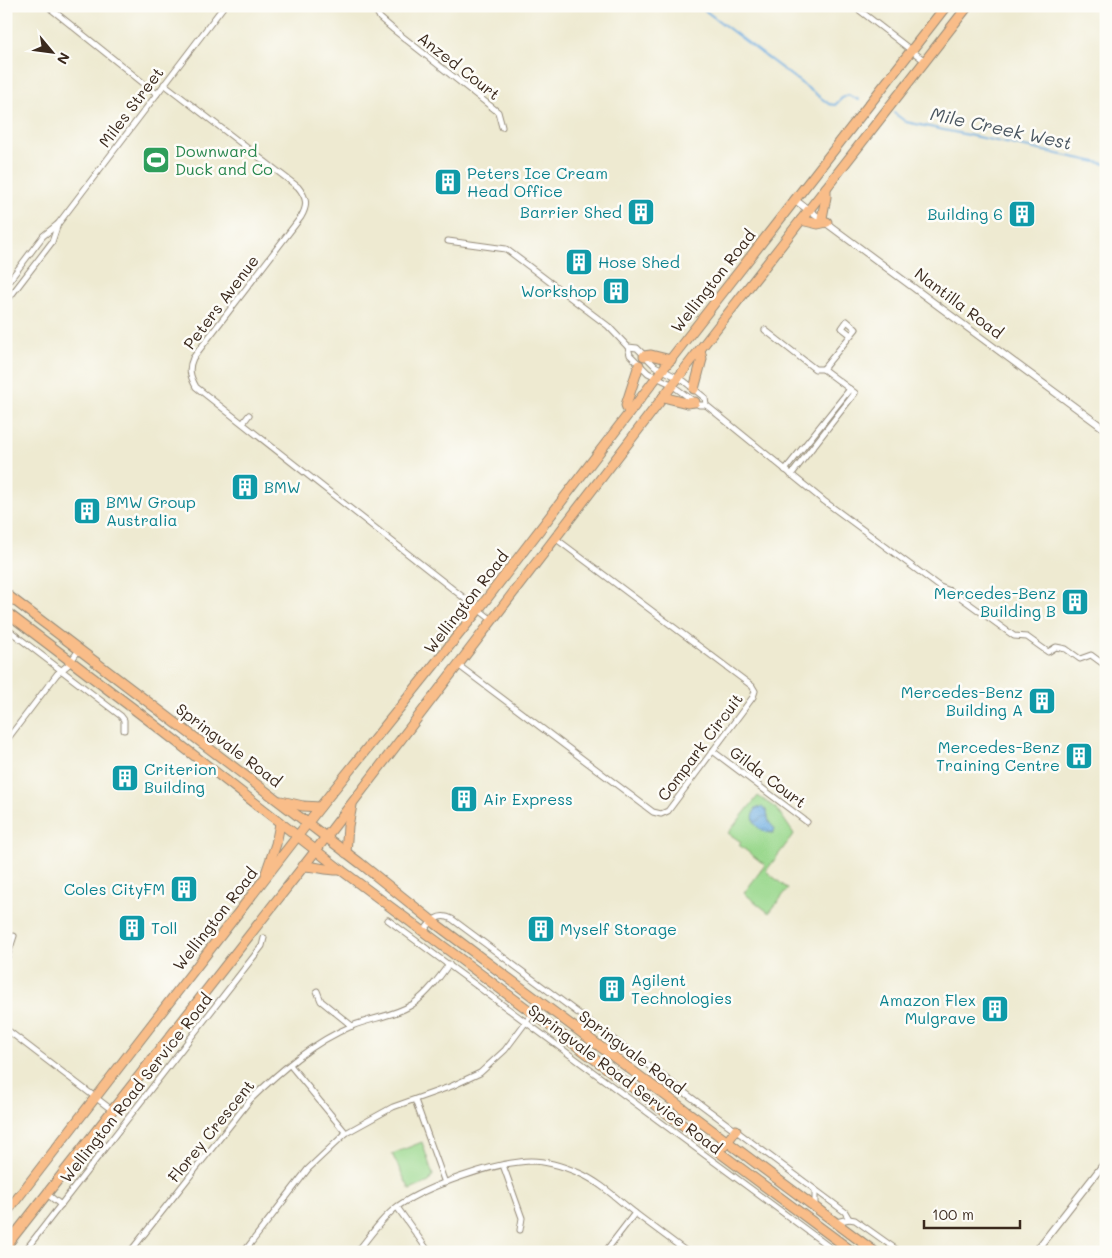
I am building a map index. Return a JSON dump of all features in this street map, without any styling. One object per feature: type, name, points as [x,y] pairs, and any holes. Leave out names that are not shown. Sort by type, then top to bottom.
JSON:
[{"type":"highway","name":"Wellington Road","points":[[6,1213],[320,807],[479,609],[659,374],[946,6]]},
{"type":"highway","name":"Wellington Road","points":[[6,1246],[326,837],[675,382],[968,6]]},
{"type":"highway","points":[[801,220],[818,224],[824,220],[826,188]]},
{"type":"highway","points":[[694,389],[702,359],[700,350]]},
{"type":"highway","points":[[644,356],[651,355],[670,360]]},
{"type":"highway","points":[[630,414],[626,406],[639,365]]},
{"type":"highway","points":[[664,397],[687,403],[695,402]]},
{"type":"highway","name":"Springvale Road","points":[[6,594],[346,852],[432,920],[875,1252]]},
{"type":"highway","name":"Springvale Road","points":[[6,612],[297,837],[852,1252]]},
{"type":"highway","points":[[278,801],[320,807]]},
{"type":"highway","points":[[346,852],[348,826],[353,802]]},
{"type":"highway","points":[[264,881],[277,841],[280,824]]},
{"type":"highway","points":[[303,866],[320,867],[332,871],[341,870]]},
{"type":"highway","points":[[719,1152],[736,1130]]},
{"type":"highway","points":[[852,1252],[860,1240]]},
{"type":"street","name":"Miles Street","points":[[6,285],[43,236],[58,224],[224,6]]},
{"type":"street","name":"Anzed Court","points":[[374,6],[380,18],[394,30],[498,112],[502,127]]},
{"type":"street","points":[[854,6],[925,61]]},
{"type":"street","points":[[50,9],[157,94]]},
{"type":"street","name":"Peters Avenue","points":[[164,84],[298,187],[306,202],[306,210],[301,217],[193,358],[190,364],[190,373],[196,387],[492,620]]},
{"type":"street","name":"Nantilla Road","points":[[796,200],[1106,430]]},
{"type":"street","name":"Miles Street","points":[[6,302],[52,242],[58,224]]},
{"type":"street","points":[[448,241],[506,250],[587,309],[616,334],[628,347],[630,355],[639,365],[694,389],[705,398],[706,405]]},
{"type":"street","points":[[19,268],[27,274]]},
{"type":"street","points":[[765,330],[815,369],[823,369],[855,393],[791,475]]},
{"type":"street","points":[[823,369],[851,335]]},
{"type":"street","points":[[628,347],[637,348],[659,374],[675,382],[699,405],[706,405],[791,475],[940,587],[953,592],[1014,636],[1027,638],[1048,652],[1056,647],[1066,649],[1080,659],[1091,655],[1106,666]]},
{"type":"street","points":[[785,470],[850,389]]},
{"type":"street","points":[[243,423],[249,415]]},
{"type":"street","name":"Compark Circuit","points":[[458,665],[653,812],[661,814],[668,811],[714,752],[753,697],[755,692],[752,686],[555,538]]},
{"type":"street","points":[[6,628],[121,716],[125,726],[124,730]]},
{"type":"street","points":[[6,741],[57,674],[71,661],[79,650]]},
{"type":"street","name":"Gilda Court","points":[[714,752],[807,822]]},
{"type":"street","points":[[398,927],[399,913]]},
{"type":"street","name":"Springvale Road Service Road","points":[[432,920],[439,917],[452,919],[736,1130]]},
{"type":"street","name":"Springvale Road Service Road","points":[[388,920],[527,1021],[836,1252]]},
{"type":"street","points":[[424,931],[432,920]]},
{"type":"street","points":[[6,960],[14,936]]},
{"type":"street","name":"Wellington Road Service Road","points":[[24,1252],[243,972],[262,946],[264,938]]},
{"type":"street","name":"Florey Crescent","points":[[130,1252],[250,1100],[271,1080],[302,1054],[352,1026],[412,1004],[433,986],[449,964]]},
{"type":"street","points":[[317,991],[320,1001],[352,1026]]},
{"type":"street","points":[[244,1252],[308,1169],[346,1133],[393,1107],[480,1073],[505,1050],[541,1002]]},
{"type":"street","points":[[6,1029],[112,1110]]},
{"type":"street","points":[[290,1065],[346,1133]]},
{"type":"street","points":[[415,1100],[445,1183]]},
{"type":"street","name":"Springvale Road","points":[[668,1126],[674,1118]]},
{"type":"street","points":[[736,1130],[845,1212],[850,1219]]},
{"type":"street","points":[[358,1252],[380,1224],[397,1207],[421,1193],[445,1183],[503,1165],[532,1161],[552,1164],[579,1173],[602,1187],[687,1252]]},
{"type":"street","points":[[1039,1251],[1106,1161]]},
{"type":"street","points":[[503,1165],[522,1218],[520,1230]]},
{"type":"street","points":[[815,1190],[815,1207]]},
{"type":"street","points":[[47,1194],[61,1204]]},
{"type":"street","points":[[397,1207],[428,1252]]},
{"type":"street","points":[[605,1252],[635,1213]]},
{"type":"street","points":[[836,1222],[850,1219],[859,1222],[900,1252]]},
{"type":"green space","points":[[758,796],[777,809],[794,834],[766,871],[788,889],[769,913],[744,893],[765,865],[739,845],[741,842],[728,833]]},
{"type":"green space","points":[[422,1142],[433,1175],[429,1182],[410,1190],[392,1154]]},
{"type":"water","points":[[762,807],[767,811],[769,822],[775,829],[773,833],[759,829],[754,822],[753,817],[756,808]]},
{"type":"waterway","name":"Mile Creek West","points":[[699,6],[829,104],[835,105],[848,95],[859,100]]},
{"type":"waterway","name":"Mile Creek West","points":[[894,113],[906,122],[1106,164]]},
{"type":"place","name":"Downward Duck and Co","points":[[156,160]]},
{"type":"place","name":"Peters Ice Cream Head Office","points":[[448,182]]},
{"type":"place","name":"Barrier Shed","points":[[641,212]]},
{"type":"place","name":"Building 6","points":[[1022,214]]},
{"type":"place","name":"Hose Shed","points":[[579,262]]},
{"type":"place","name":"Workshop","points":[[616,291]]},
{"type":"place","name":"BMW","points":[[245,487]]},
{"type":"place","name":"BMW Group Australia","points":[[87,511]]},
{"type":"place","name":"Mercedes-Benz Building B","points":[[1075,602]]},
{"type":"place","name":"Mercedes-Benz Building A","points":[[1042,701]]},
{"type":"place","name":"Mercedes-Benz Training Centre","points":[[1079,756]]},
{"type":"place","name":"Criterion Building","points":[[125,778]]},
{"type":"place","name":"Air Express","points":[[464,799]]},
{"type":"place","name":"Coles CityFM","points":[[184,889]]},
{"type":"place","name":"Toll","points":[[132,928]]},
{"type":"place","name":"Myself Storage","points":[[541,929]]},
{"type":"place","name":"Agilent Technologies","points":[[612,989]]},
{"type":"place","name":"Amazon Flex Mulgrave","points":[[995,1009]]}]
